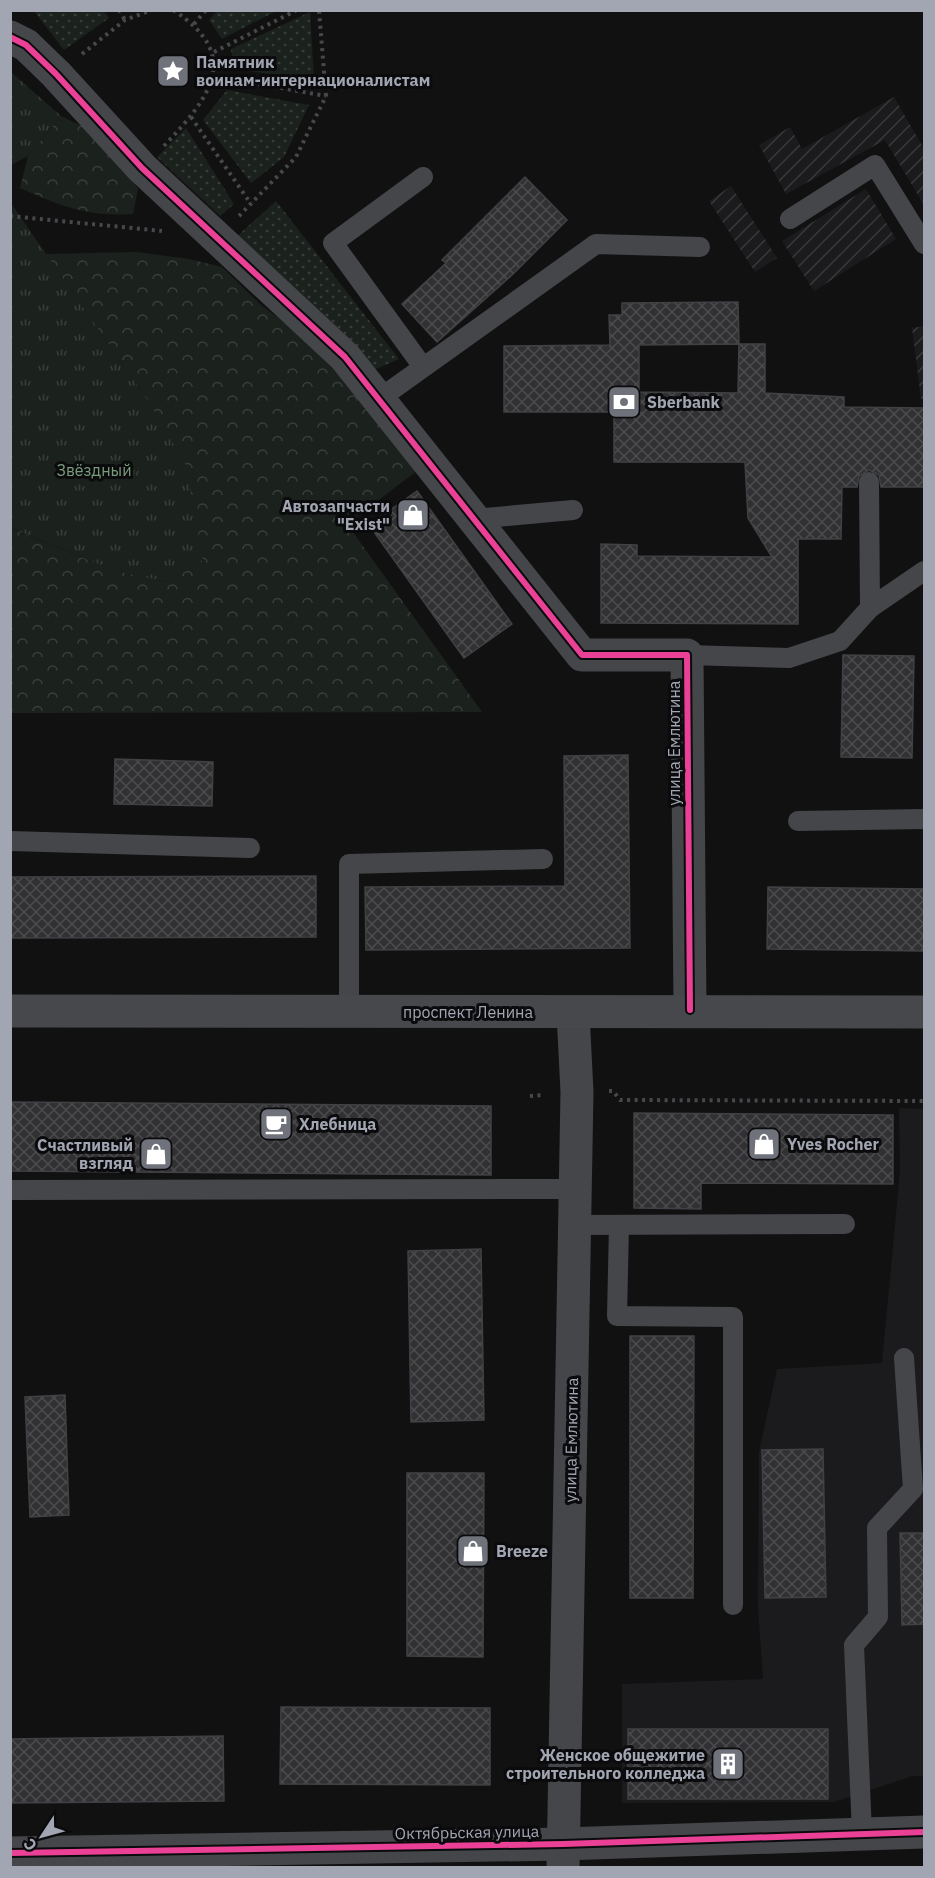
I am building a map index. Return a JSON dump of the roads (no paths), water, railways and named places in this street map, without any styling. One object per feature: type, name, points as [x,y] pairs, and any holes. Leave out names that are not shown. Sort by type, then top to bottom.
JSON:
[{"type":"main road","name":"проспект Ленина","points":[[10,1011],[924,1012]]},
{"type":"street","points":[[10,37],[26,45],[56,74],[142,168],[345,357],[582,655],[687,655]]},
{"type":"street","name":"улица Емлютина","points":[[687,655],[690,1010]]},
{"type":"street","name":"улица Емлютина","points":[[563,1856],[577,1092],[573,1013]]},
{"type":"street","name":"Октябрьская улица","points":[[10,1853],[327,1858],[563,1856],[862,1834],[924,1832]]},
{"type":"lane","points":[[790,219],[875,165],[924,244]]},
{"type":"lane","points":[[423,177],[333,243],[423,367]]},
{"type":"lane","points":[[380,399],[596,244],[700,247]]},
{"type":"lane","points":[[869,482],[870,608]]},
{"type":"lane","points":[[474,519],[573,510]]},
{"type":"lane","points":[[687,655],[789,658],[840,641],[870,608],[924,571]]},
{"type":"lane","points":[[798,821],[924,819]]},
{"type":"lane","points":[[10,841],[250,848]]},
{"type":"lane","points":[[349,1011],[349,864],[543,859]]},
{"type":"lane","points":[[10,1190],[575,1189]]},
{"type":"lane","points":[[575,1226],[845,1224]]},
{"type":"lane","points":[[620,1225],[617,1316],[733,1317],[733,1605]]},
{"type":"lane","points":[[862,1834],[854,1645],[878,1617],[877,1528],[913,1489],[903,1358]]},
{"type":"place","name":"Памятник воинам-интернационалистам","points":[[173,71]]},
{"type":"place","name":"Sberbank","points":[[624,402]]},
{"type":"place","name":"Автозапчасти \"Exist\"","points":[[413,515]]},
{"type":"place","name":"Хлебница","points":[[276,1124]]},
{"type":"place","name":"Yves Rocher","points":[[764,1144]]},
{"type":"place","name":"Счастливый взгляд","points":[[156,1154]]},
{"type":"place","name":"Breeze","points":[[473,1551]]},
{"type":"place","name":"Женское общежитие строительного колледжа","points":[[728,1764]]},
{"type":"park label","name":"Звёздный","points":[[94,470]]}]
